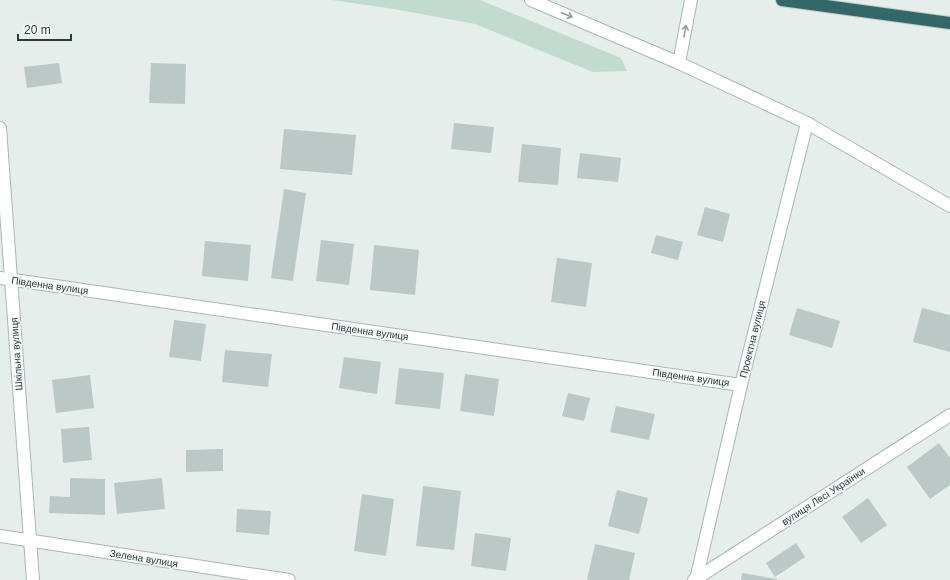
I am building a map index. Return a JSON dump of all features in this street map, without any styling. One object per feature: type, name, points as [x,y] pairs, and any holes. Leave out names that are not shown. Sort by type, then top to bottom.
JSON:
[{"type":"highway","points":[[782,0],[950,23]]},
{"type":"street","points":[[531,0],[679,63],[807,123],[950,206]]},
{"type":"street","points":[[679,63],[690,0]]},
{"type":"street","name":"Проектна вулиця","points":[[695,579],[741,385],[807,123]]},
{"type":"street","name":"Шкільна вулиця","points":[[0,128],[5,279],[33,580]]},
{"type":"street","name":"Південна вулиця","points":[[5,279],[741,385]]},
{"type":"street","name":"вулиця Лесі Українки","points":[[695,579],[950,415]]},
{"type":"street","name":"Зелена вулиця","points":[[0,536],[289,580]]},
{"type":"green space","points":[[332,0],[480,0],[621,58],[627,71],[593,72],[475,24],[394,9]]},
{"type":"building","points":[[59,63],[62,83],[27,88],[24,67]]},
{"type":"building","points":[[151,63],[186,64],[185,104],[149,103]]},
{"type":"building","points":[[454,123],[494,127],[491,153],[451,149]]},
{"type":"building","points":[[284,129],[356,135],[352,175],[280,169]]},
{"type":"building","points":[[522,144],[561,148],[558,185],[518,182]]},
{"type":"building","points":[[580,153],[621,158],[618,182],[577,178]]},
{"type":"building","points":[[284,189],[306,193],[293,281],[271,278]]},
{"type":"building","points":[[705,207],[730,214],[723,242],[697,235]]},
{"type":"building","points":[[656,235],[683,242],[678,260],[651,253]]},
{"type":"building","points":[[321,240],[354,244],[349,285],[316,281]]},
{"type":"building","points":[[205,241],[251,245],[248,281],[202,276]]},
{"type":"building","points":[[374,245],[419,250],[415,295],[370,290]]},
{"type":"building","points":[[557,258],[592,263],[586,307],[551,302]]},
{"type":"building","points":[[797,308],[840,321],[832,348],[789,335]]},
{"type":"building","points":[[922,308],[950,315],[950,352],[913,342]]},
{"type":"building","points":[[174,320],[206,324],[201,361],[169,357]]},
{"type":"building","points":[[225,350],[272,354],[268,387],[222,382]]},
{"type":"building","points":[[344,357],[381,362],[377,394],[339,388]]},
{"type":"building","points":[[399,368],[444,373],[440,409],[395,404]]},
{"type":"building","points":[[465,374],[499,379],[494,416],[460,411]]},
{"type":"building","points":[[90,375],[94,408],[56,413],[52,380]]},
{"type":"building","points":[[568,393],[590,398],[584,421],[562,416]]},
{"type":"building","points":[[616,406],[655,414],[649,440],[610,432]]},
{"type":"building","points":[[89,427],[92,460],[63,463],[61,429]]},
{"type":"building","points":[[939,443],[950,458],[950,485],[930,499],[907,467]]},
{"type":"building","points":[[223,449],[223,471],[186,472],[186,450]]},
{"type":"building","points":[[70,478],[105,479],[105,515],[49,513],[50,496],[70,497]]},
{"type":"building","points":[[162,478],[165,509],[117,514],[114,483]]},
{"type":"building","points":[[423,486],[461,491],[454,550],[416,546]]},
{"type":"building","points":[[617,490],[648,498],[639,534],[608,526]]},
{"type":"building","points":[[362,494],[394,499],[386,556],[354,551]]},
{"type":"building","points":[[868,498],[887,525],[861,543],[842,517]]},
{"type":"building","points":[[237,509],[271,511],[269,535],[236,532]]},
{"type":"building","points":[[475,533],[511,538],[506,571],[471,566]]},
{"type":"building","points":[[796,543],[805,557],[775,577],[766,563]]},
{"type":"building","points":[[595,544],[635,553],[629,580],[587,580]]},
{"type":"building","points":[[742,573],[777,579],[777,580],[741,580]]}]
